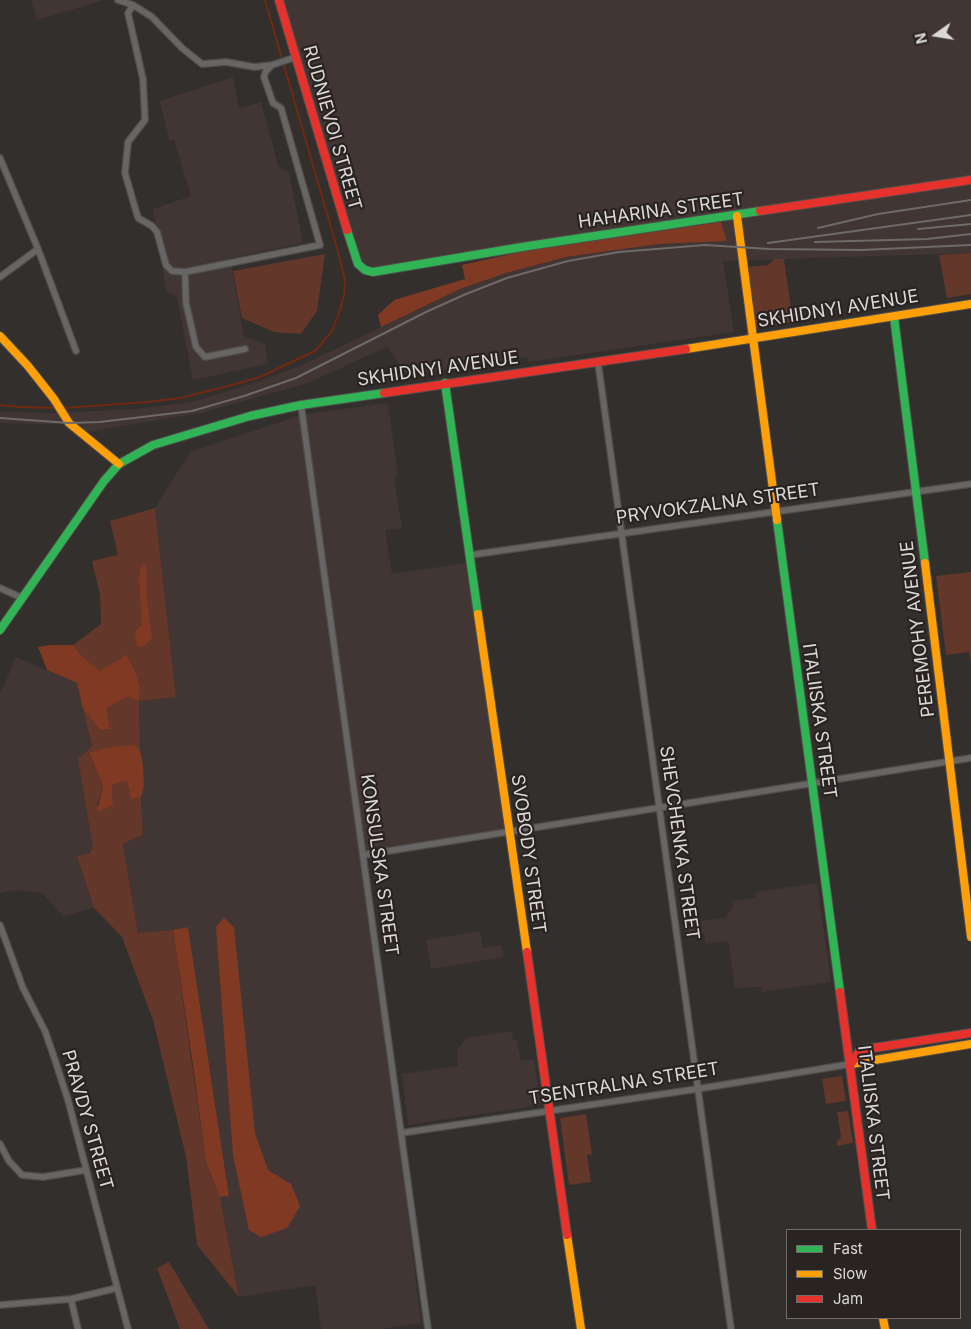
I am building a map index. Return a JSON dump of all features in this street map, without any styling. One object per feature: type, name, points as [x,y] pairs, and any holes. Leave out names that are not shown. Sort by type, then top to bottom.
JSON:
[{"type":"main road","name":"RUDNIEVOI STREET","points":[[279,0],[358,264]]},
{"type":"main road","name":"HAHARINA STREET","points":[[358,264],[365,270],[373,272],[528,246],[971,180]]},
{"type":"main road","name":"ITALIISKA STREET","points":[[736,216],[872,1229]]},
{"type":"main road","name":"SKHIDNYI AVENUE","points":[[0,630],[104,481],[119,464],[153,445],[250,416],[301,405],[598,362],[971,304]]},
{"type":"main road","name":"PEREMOHY AVENUE","points":[[894,316],[971,937]]},
{"type":"main road","points":[[0,336],[28,366],[54,399],[69,423],[119,464]]},
{"type":"main road","name":"SVOBODY STREET","points":[[445,383],[581,1329]]},
{"type":"main road","points":[[850,1064],[860,1050],[971,1033]]},
{"type":"main road","name":"TSENTRALNA STREET","points":[[850,1064],[971,1044]]},
{"type":"street","points":[[118,0],[133,5],[160,24],[198,62],[208,64],[226,62],[254,67],[272,65],[296,58]]},
{"type":"street","points":[[133,5],[128,13],[143,78],[146,120],[128,142],[125,173],[138,218],[152,226],[157,232],[166,265],[172,271],[185,272],[320,245],[281,108],[273,103],[264,77],[266,71],[272,65]]},
{"type":"street","points":[[0,158],[38,249],[76,351]]},
{"type":"street","points":[[0,277],[38,249]]},
{"type":"street","points":[[185,272],[186,304],[196,347],[205,357],[245,349]]},
{"type":"street","name":"SHEVCHENKA STREET","points":[[598,362],[731,1329]]},
{"type":"street","name":"KONSULSKA STREET","points":[[301,405],[428,1329]]},
{"type":"street","name":"PRYVOKZALNA STREET","points":[[470,555],[971,484]]},
{"type":"street","points":[[0,588],[22,598]]},
{"type":"street","points":[[362,855],[658,807],[812,785],[971,758]]},
{"type":"street","name":"PRAVDY STREET","points":[[0,925],[23,988],[53,1054],[68,1100],[128,1329]]},
{"type":"street","name":"TSENTRALNA STREET","points":[[401,1133],[850,1064]]},
{"type":"street","points":[[0,1144],[9,1161],[22,1175],[43,1177],[86,1170]]},
{"type":"street","points":[[0,1305],[72,1299],[117,1288]]},
{"type":"street","points":[[72,1299],[78,1329]]},
{"type":"shaded area","points":[[31,0],[104,0],[37,20]]},
{"type":"shaded area","points":[[281,0],[971,0],[971,176],[527,242],[371,268],[365,267],[360,263]]},
{"type":"shaded area","points":[[233,77],[239,108],[261,102],[279,168],[289,172],[303,243],[230,258],[244,336],[265,344],[268,364],[193,380],[177,298],[166,291],[153,209],[191,196],[174,140],[169,140],[160,101]]},
{"type":"shaded area","points":[[971,184],[971,253],[723,261],[734,332],[528,362],[527,357],[407,375],[387,347],[308,383],[201,413],[87,432],[84,431],[82,425],[0,423],[0,412],[53,413],[135,409],[192,402],[254,383],[302,365],[460,289],[506,273],[566,257],[659,244],[726,241],[721,222]]},
{"type":"shaded area","points":[[721,222],[727,241],[659,244],[566,257],[506,273],[460,289],[381,327],[378,315],[394,300],[465,279],[462,265],[529,250]]},
{"type":"shaded area","points":[[971,253],[971,294],[947,298],[939,255]]},
{"type":"shaded area","points":[[325,254],[317,311],[301,334],[274,332],[242,318],[233,271]]},
{"type":"shaded area","points":[[775,259],[784,259],[793,322],[756,328],[747,267],[768,265]]},
{"type":"shaded area","points":[[388,403],[398,476],[394,477],[402,528],[385,530],[392,574],[466,563],[507,830],[359,854],[403,1174],[421,1323],[381,1329],[321,1329],[315,1285],[239,1297],[220,1197],[229,1196],[188,927],[138,934],[123,844],[143,835],[141,797],[144,785],[140,750],[139,701],[176,696],[155,508],[190,452],[305,414]]},
{"type":"shaded area","points":[[155,508],[176,697],[139,701],[140,687],[135,670],[100,671],[84,658],[73,645],[101,624],[100,595],[92,561],[118,555],[110,521]]},
{"type":"shaded area","points":[[146,564],[147,600],[152,638],[144,646],[137,646],[135,632],[142,624],[139,577],[141,565]]},
{"type":"shaded area","points":[[971,572],[971,660],[969,652],[946,655],[936,576]]},
{"type":"shaded area","points":[[73,645],[84,658],[100,671],[126,655],[135,670],[140,687],[139,701],[127,697],[107,708],[110,729],[100,730],[83,709],[77,683],[47,670],[38,647]]},
{"type":"shaded area","points":[[16,657],[77,683],[92,746],[79,759],[94,847],[90,853],[78,857],[94,908],[63,916],[42,893],[16,890],[0,893],[0,694]]},
{"type":"shaded area","points":[[127,697],[139,701],[140,750],[134,746],[105,748],[89,754],[103,786],[97,806],[113,805],[112,785],[127,781],[131,798],[141,797],[143,835],[123,844],[138,933],[173,930],[206,1162],[220,1197],[239,1297],[197,1245],[186,1157],[153,1020],[122,937],[94,908],[77,856],[90,853],[93,847],[78,759],[92,746],[83,709],[100,730],[110,729],[107,708]]},
{"type":"shaded area","points":[[134,745],[140,750],[143,765],[144,786],[141,797],[131,799],[127,781],[112,785],[113,805],[97,811],[103,786],[89,753],[105,748]]},
{"type":"shaded area","points":[[817,883],[831,982],[762,992],[761,987],[735,988],[728,941],[705,944],[704,933],[686,935],[684,923],[725,918],[733,907],[732,901],[756,898],[756,892]]},
{"type":"shaded area","points":[[224,918],[234,927],[255,1133],[268,1170],[291,1184],[300,1206],[287,1228],[261,1237],[249,1230],[233,1155],[216,927]]},
{"type":"shaded area","points":[[188,927],[229,1196],[220,1197],[206,1162],[173,930]]},
{"type":"shaded area","points":[[480,931],[483,948],[501,945],[504,957],[431,969],[426,940]]},
{"type":"shaded area","points":[[512,1031],[513,1040],[517,1040],[521,1061],[534,1059],[541,1105],[408,1125],[402,1074],[458,1066],[457,1050],[466,1038]]},
{"type":"shaded area","points":[[842,1076],[846,1101],[826,1104],[822,1079]]},
{"type":"shaded area","points":[[848,1111],[853,1143],[837,1146],[837,1142],[841,1137],[837,1112]]},
{"type":"shaded area","points":[[586,1114],[592,1154],[587,1155],[591,1182],[569,1185],[560,1118]]},
{"type":"shaded area","points":[[169,1262],[209,1329],[180,1329],[157,1268]]},
{"type":"waterway","points":[[62,408],[180,398],[236,384],[260,377],[315,351],[332,331],[344,295],[345,280],[265,0]]},
{"type":"waterway","points":[[0,405],[57,408]]},
{"type":"railway","points":[[818,228],[878,214],[971,200]]},
{"type":"railway","points":[[768,243],[971,215]]},
{"type":"railway","points":[[918,229],[971,224]]},
{"type":"railway","points":[[815,242],[927,239],[971,234]]},
{"type":"railway","points":[[0,418],[69,423],[100,422],[192,411],[296,378],[426,312],[466,294],[507,278],[568,261],[619,252],[705,245],[770,249],[861,250],[971,245]]},
{"type":"traffic: fast","points":[[347,230],[358,264],[365,270],[373,272],[528,246],[760,211]]},
{"type":"traffic: fast","points":[[894,317],[925,563]]},
{"type":"traffic: fast","points":[[445,383],[478,614]]},
{"type":"traffic: fast","points":[[0,630],[104,481],[119,464],[153,445],[250,416],[301,405],[384,393]]},
{"type":"traffic: fast","points":[[777,520],[840,992]]},
{"type":"traffic: slow","points":[[737,216],[777,520]]},
{"type":"traffic: slow","points":[[686,349],[971,304]]},
{"type":"traffic: slow","points":[[0,336],[28,366],[54,399],[69,423],[119,464]]},
{"type":"traffic: slow","points":[[925,563],[971,937]]},
{"type":"traffic: slow","points":[[478,614],[527,952]]},
{"type":"traffic: slow","points":[[851,1064],[971,1044]]},
{"type":"traffic: slow","points":[[567,1235],[581,1329]]},
{"type":"traffic: slow","points":[[883,1319],[885,1329]]},
{"type":"traffic: jam","points":[[279,0],[347,230]]},
{"type":"traffic: jam","points":[[760,211],[971,180]]},
{"type":"traffic: jam","points":[[384,393],[686,349]]},
{"type":"traffic: jam","points":[[527,952],[567,1235]]},
{"type":"traffic: jam","points":[[840,992],[872,1229]]},
{"type":"traffic: jam","points":[[851,1064],[860,1050],[971,1033]]}]
